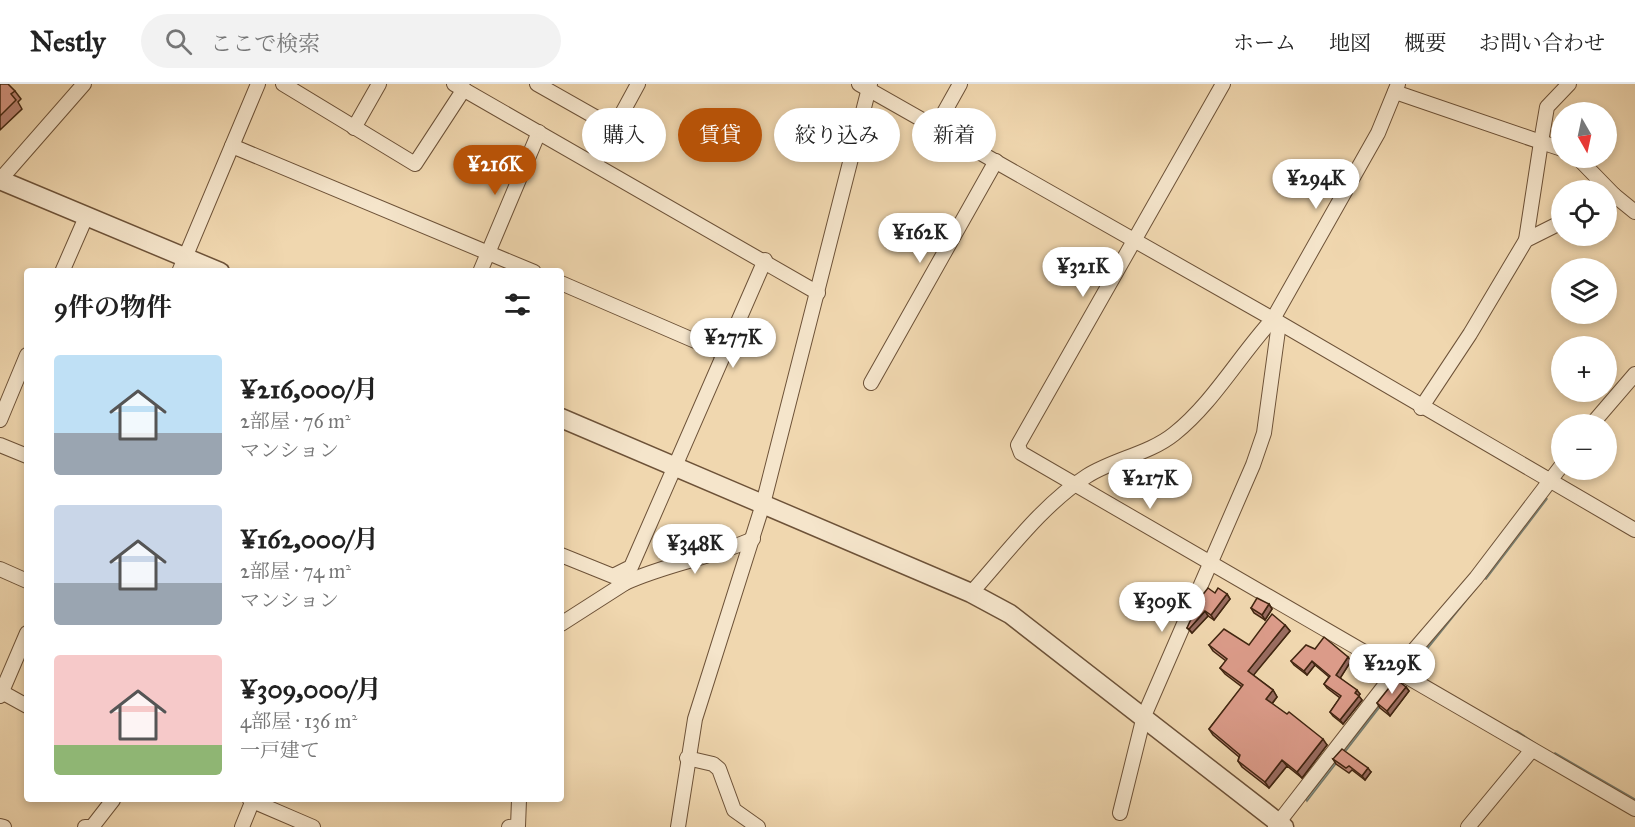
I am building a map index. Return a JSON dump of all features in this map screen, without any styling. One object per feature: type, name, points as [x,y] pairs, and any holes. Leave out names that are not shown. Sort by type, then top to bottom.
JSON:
[{"type":"street","points":[[84,84],[0,180],[86,217],[182,264],[201,268]]},
{"type":"street","points":[[182,264],[258,84]]},
{"type":"street","points":[[283,84],[415,165],[459,87],[765,260],[818,293]]},
{"type":"street","points":[[354,128],[379,84]]},
{"type":"street","points":[[537,84],[559,89],[586,108]]},
{"type":"street","points":[[624,108],[638,84]]},
{"type":"street","points":[[947,108],[960,84]]},
{"type":"street","points":[[1223,84],[1018,445],[1027,458],[1635,809]]},
{"type":"street","points":[[1422,408],[1470,334],[1526,240],[1547,107],[1569,84]]},
{"type":"street","points":[[678,827],[687,758],[695,719],[763,504],[818,293],[866,86],[912,113]]},
{"type":"street","points":[[971,593],[1045,511],[1075,484],[1090,474],[1172,435],[1191,418],[1276,321],[1378,133],[1397,88],[1551,145]]},
{"type":"street","points":[[482,268],[539,132]]},
{"type":"street","points":[[232,146],[525,268]]},
{"type":"street","points":[[996,161],[1635,530]]},
{"type":"street","points":[[871,383],[995,162]]},
{"type":"street","points":[[1586,168],[1596,180]]},
{"type":"street","points":[[1617,201],[1635,212]]},
{"type":"street","points":[[64,268],[86,217]]},
{"type":"street","points":[[1526,240],[1551,228]]},
{"type":"street","points":[[564,622],[623,577],[631,567],[765,260]]},
{"type":"street","points":[[564,284],[723,353]]},
{"type":"street","points":[[1120,813],[1144,716],[1253,465],[1264,433],[1276,321]]},
{"type":"street","points":[[0,420],[24,362]]},
{"type":"street","points":[[1601,414],[1635,374]]},
{"type":"street","points":[[564,419],[971,593],[1010,614],[1144,716],[1279,826],[1396,671],[1476,578],[1550,481]]},
{"type":"street","points":[[0,445],[24,455]]},
{"type":"street","points":[[564,556],[613,576],[623,577],[703,557],[753,539]]},
{"type":"street","points":[[0,569],[24,580]]},
{"type":"street","points":[[24,640],[0,693],[24,705]]},
{"type":"street","points":[[1468,827],[1531,751]]},
{"type":"street","points":[[687,758],[713,764],[719,769],[734,810],[758,827]]},
{"type":"street","points":[[85,827],[92,827],[111,802]]},
{"type":"street","points":[[242,827],[251,802]]},
{"type":"street","points":[[257,802],[313,827]]},
{"type":"street","points":[[515,826],[519,802]]},
{"type":"water","points":[[1545,498],[1547,499],[1486,579],[1484,578]]},
{"type":"water","points":[[1477,587],[1408,673],[1510,731],[1517,731],[1547,751],[1517,733],[1510,733],[1405,673]]},
{"type":"water","points":[[1400,681],[1307,801],[1306,799]]},
{"type":"water","points":[[1555,753],[1635,799],[1635,802],[1554,755]]},
{"type":"building","points":[[0,84],[8,84],[15,91],[11,94],[16,100],[0,116]]},
{"type":"building","points":[[1208,588],[1215,593],[1218,588],[1227,594],[1211,615],[1205,611],[1189,629],[1187,628],[1201,597]]},
{"type":"building","points":[[1257,598],[1269,604],[1262,615],[1251,608]]},
{"type":"building","points":[[1272,614],[1285,625],[1248,671],[1273,690],[1266,699],[1287,714],[1289,712],[1323,739],[1297,772],[1282,760],[1265,782],[1238,761],[1240,755],[1209,729],[1243,685],[1220,668],[1227,659],[1209,645],[1224,629],[1249,645]]},
{"type":"building","points":[[1324,637],[1348,657],[1336,675],[1357,690],[1355,693],[1359,696],[1340,720],[1330,712],[1341,696],[1324,684],[1330,676],[1312,661],[1304,671],[1291,661],[1306,645],[1315,649]]},
{"type":"building","points":[[1396,679],[1406,687],[1387,711],[1377,703]]},
{"type":"building","points":[[1342,749],[1368,768],[1362,776],[1349,766],[1346,768],[1333,759]]}]
